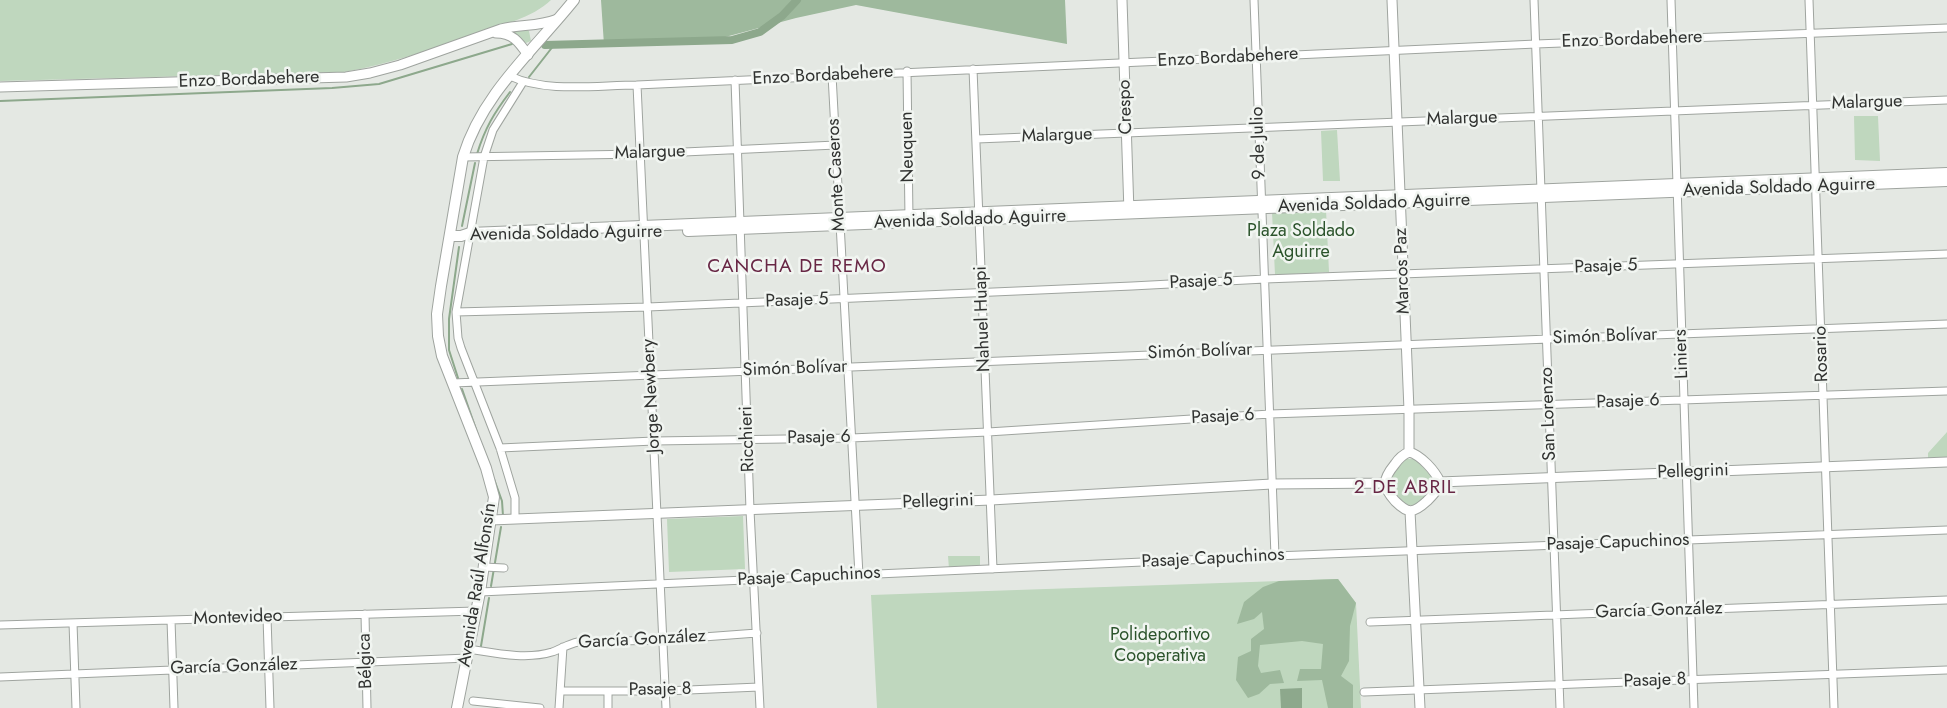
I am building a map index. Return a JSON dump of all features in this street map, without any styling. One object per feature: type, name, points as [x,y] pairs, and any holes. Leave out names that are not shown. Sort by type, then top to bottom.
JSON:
[{"type":"main road","name":"Avenida Raúl Alfonsín","points":[[457,708],[480,592],[494,568],[491,520],[494,497],[486,468],[442,356],[438,328],[438,305],[463,236],[463,157],[477,120],[488,103],[574,0]]},
{"type":"main road","name":"Avenida Soldado Aguirre","points":[[1816,183],[1947,173]]},
{"type":"main road","name":"Avenida Soldado Aguirre","points":[[463,236],[1677,188],[1947,181]]},
{"type":"street","name":"Crespo","points":[[1122,0],[1129,210]]},
{"type":"street","name":"9 de Julio","points":[[1254,0],[1275,556]]},
{"type":"street","name":"Marcos Paz","points":[[1392,0],[1404,274],[1409,452]]},
{"type":"street","name":"San Lorenzo","points":[[1534,0],[1560,708]]},
{"type":"street","name":"Liniers","points":[[1670,0],[1694,708]]},
{"type":"street","name":"Rosario","points":[[1809,0],[1834,708]]},
{"type":"street","name":"Enzo Bordabehere","points":[[0,87],[346,76],[370,73],[400,65],[501,29],[516,26],[538,26],[559,19]]},
{"type":"street","points":[[529,26],[535,37],[536,46]]},
{"type":"street","name":"Enzo Bordabehere","points":[[510,76],[539,86],[637,85],[906,71],[1947,28]]},
{"type":"street","points":[[491,34],[508,34],[528,55]]},
{"type":"street","name":"Nahuel Huapi","points":[[973,69],[993,569]]},
{"type":"street","name":"Neuquen","points":[[906,71],[909,219]]},
{"type":"street","name":"Monte Caseros","points":[[832,75],[859,575]]},
{"type":"street","name":"Ricchieri","points":[[735,80],[750,510],[760,708]]},
{"type":"street","points":[[516,519],[515,498],[500,448],[460,343],[456,312],[463,236],[484,157],[493,130],[523,82]]},
{"type":"street","name":"Jorge Newbery","points":[[637,85],[666,708]]},
{"type":"street","name":"Malargue","points":[[977,139],[1947,100]]},
{"type":"street","name":"Malargue","points":[[463,157],[640,154],[836,145]]},
{"type":"street","name":"Pasaje 5","points":[[456,312],[648,307],[1264,279],[1947,254]]},
{"type":"street","name":"Simón Bolívar","points":[[453,384],[1267,349],[1947,324]]},
{"type":"street","name":"Pasaje 6","points":[[500,448],[654,441],[851,438],[988,432],[1270,414],[1947,391]]},
{"type":"street","points":[[1409,452],[1416,454],[1440,482],[1434,494],[1418,509],[1410,511],[1404,510],[1387,491],[1384,483],[1387,474],[1402,455],[1409,452]]},
{"type":"street","name":"Pellegrini","points":[[1440,482],[1947,462]]},
{"type":"street","name":"Pellegrini","points":[[491,520],[991,500],[1272,484],[1384,483]]},
{"type":"street","points":[[1410,511],[1420,708]]},
{"type":"street","name":"Pasaje Capuchinos","points":[[480,592],[1275,556],[1947,530]]},
{"type":"street","name":"García González","points":[[1370,622],[1830,606],[1947,600]]},
{"type":"street","name":"Montevideo","points":[[0,625],[476,611]]},
{"type":"street","name":"Bélgica","points":[[365,614],[367,708]]},
{"type":"street","points":[[267,617],[270,708]]},
{"type":"street","points":[[171,620],[174,708]]},
{"type":"street","points":[[73,623],[76,708]]},
{"type":"street","name":"García González","points":[[0,676],[366,663],[468,653],[526,655],[552,652],[578,642],[663,640],[757,633]]},
{"type":"street","points":[[559,708],[562,647]]},
{"type":"street","name":"Pasaje 8","points":[[1364,692],[1947,670]]},
{"type":"street","name":"Pasaje 8","points":[[560,691],[666,691],[759,687]]},
{"type":"street","points":[[608,691],[608,708]]},
{"type":"street","points":[[473,701],[540,708]]},
{"type":"green space","points":[[0,0],[551,0],[535,12],[507,24],[411,56],[344,72],[0,81]]},
{"type":"green space","points":[[525,29],[529,31],[531,41],[526,43],[509,31]]},
{"type":"green space","points":[[1854,116],[1878,116],[1880,161],[1855,160]]},
{"type":"green space","points":[[1337,130],[1340,181],[1323,181],[1321,131]]},
{"type":"green space","name":"Plaza Soldado Aguirre","points":[[1326,210],[1329,272],[1275,275],[1272,212]]},
{"type":"green space","points":[[1947,432],[1947,459],[1928,460],[1928,453]]},
{"type":"green space","points":[[1405,459],[1415,459],[1433,478],[1432,489],[1418,505],[1406,505],[1391,492],[1390,478]]},
{"type":"green space","points":[[743,516],[745,569],[669,572],[667,519]]},
{"type":"green space","points":[[948,556],[980,556],[980,567],[949,569]]},
{"type":"green space","name":"Polideportivo Cooperativa","points":[[1338,579],[1356,603],[1361,708],[877,708],[871,595]]},
{"type":"shaded area","points":[[601,0],[1065,0],[1067,44],[856,5],[796,18],[714,40],[604,45]]},
{"type":"shaded area","points":[[1338,579],[1356,603],[1350,626],[1349,661],[1341,676],[1353,685],[1353,708],[1328,708],[1322,680],[1297,681],[1300,669],[1321,669],[1323,644],[1302,641],[1260,645],[1258,666],[1261,673],[1280,670],[1284,683],[1270,684],[1259,694],[1248,698],[1236,680],[1238,657],[1251,651],[1251,639],[1264,629],[1262,612],[1254,619],[1237,624],[1244,602],[1263,587],[1279,581]]},
{"type":"shaded area","points":[[1302,688],[1302,708],[1281,708],[1280,689]]},
{"type":"waterway","points":[[545,45],[732,40],[760,32],[782,16],[797,0]]},
{"type":"waterway","points":[[0,101],[332,88],[379,84],[512,44]]},
{"type":"waterway","points":[[529,77],[554,45]]},
{"type":"waterway","points":[[477,154],[490,121],[510,92]]},
{"type":"waterway","points":[[462,226],[475,163]]},
{"type":"waterway","points":[[458,378],[449,350],[449,319],[459,247]]},
{"type":"waterway","points":[[462,389],[478,435]]},
{"type":"waterway","points":[[494,479],[502,501],[503,516]]},
{"type":"waterway","points":[[491,586],[501,527]]},
{"type":"waterway","points":[[481,646],[489,598]]},
{"type":"district","name":"CANCHA DE REMO","points":[[797,267]]},
{"type":"district","name":"2 DE ABRIL","points":[[1405,488]]}]
